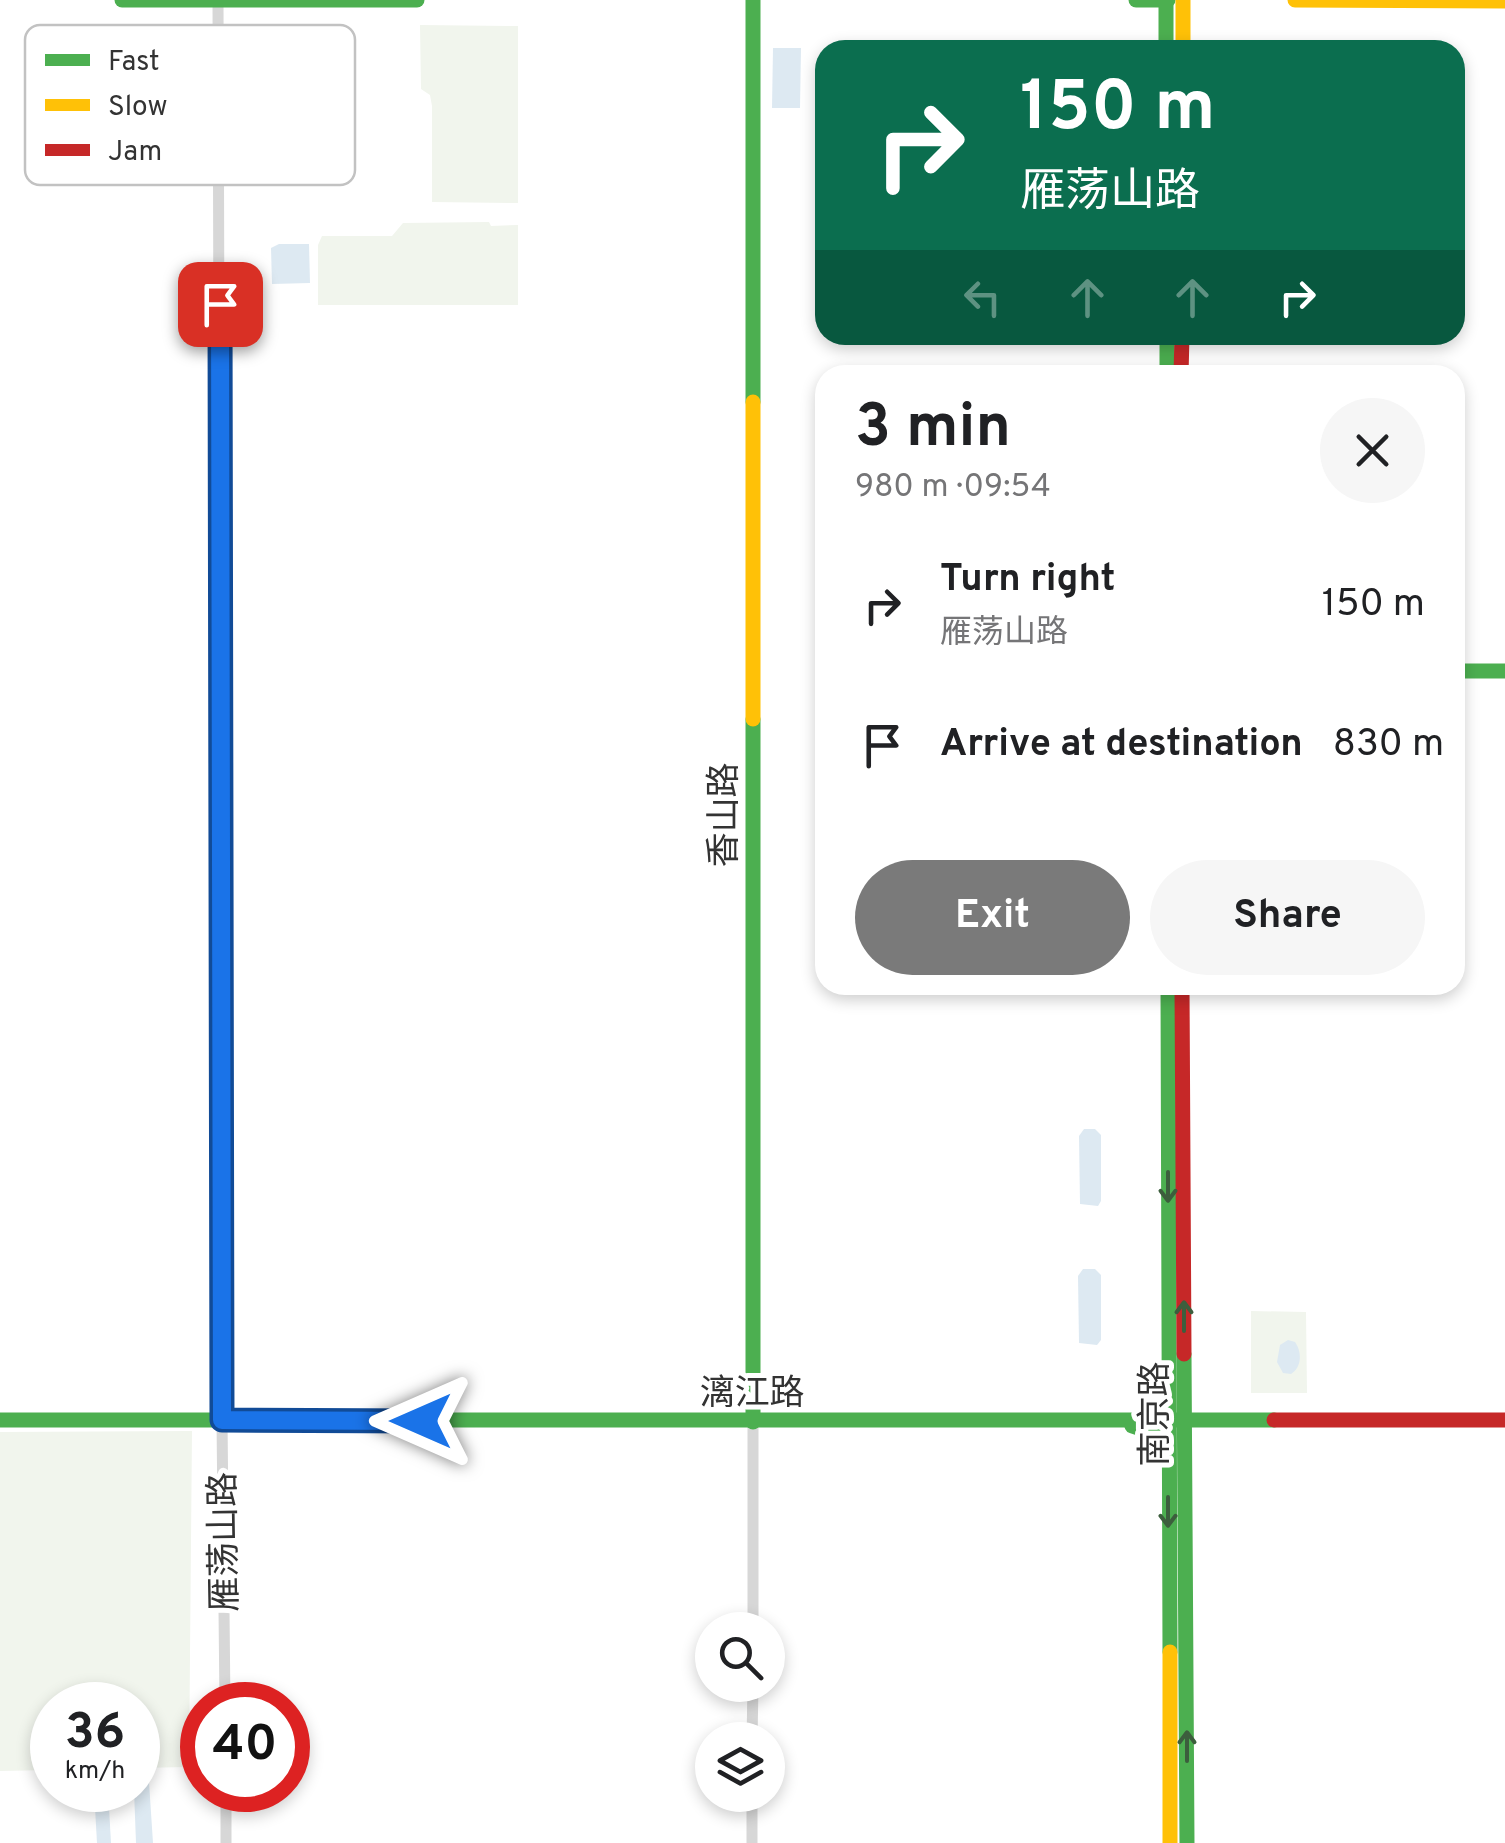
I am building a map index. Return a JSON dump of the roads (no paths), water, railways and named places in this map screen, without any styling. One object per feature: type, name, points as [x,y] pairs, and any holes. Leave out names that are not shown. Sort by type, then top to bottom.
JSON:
[{"type":"street","points":[[122,0],[417,0]]},
{"type":"street","name":"雁荡山路","points":[[218,0],[218,25]]},
{"type":"street","name":"香山路","points":[[752,1612],[753,0]]},
{"type":"street","points":[[1136,0],[1167,0],[1166,40]]},
{"type":"street","points":[[1183,0],[1183,40]]},
{"type":"street","points":[[1295,0],[1505,1]]},
{"type":"street","name":"雁荡山路","points":[[219,185],[225,1682]]},
{"type":"street","points":[[1465,671],[1505,671]]},
{"type":"street","name":"南京路","points":[[1168,995],[1188,1843]]},
{"type":"street","name":"南京路","points":[[1170,1843],[1168,1473],[1176,1419],[1182,995]]},
{"type":"street","name":"漓江路","points":[[0,1420],[1505,1420]]},
{"type":"street","points":[[1079,1420],[1150,1429],[1162,1440],[1168,1473]]},
{"type":"street","points":[[226,1812],[226,1843]]},
{"type":"street","points":[[752,1812],[752,1843]]}]
